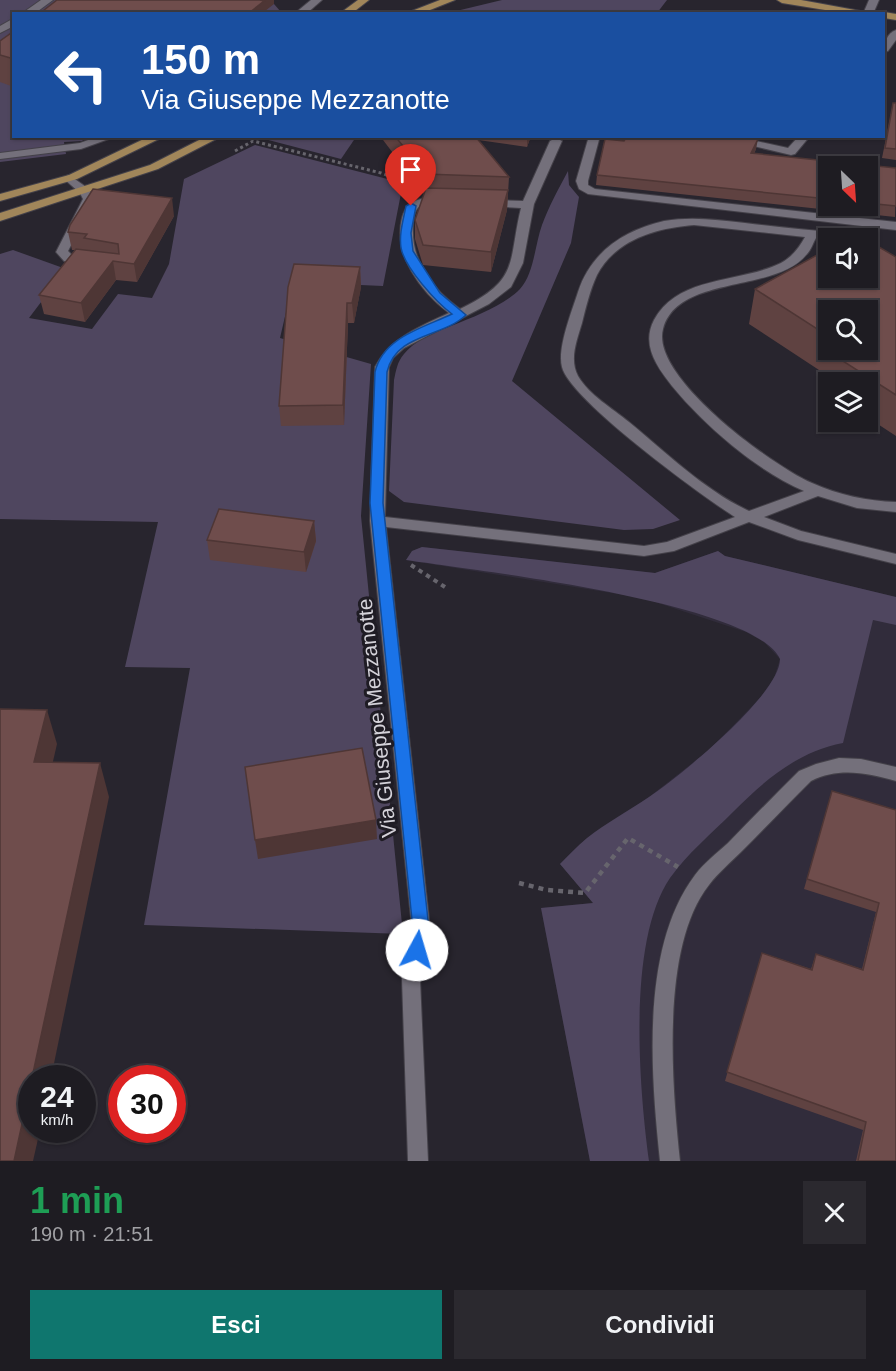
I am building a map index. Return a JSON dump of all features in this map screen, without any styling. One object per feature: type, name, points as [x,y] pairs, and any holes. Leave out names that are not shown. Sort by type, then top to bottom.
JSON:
[{"type":"main road","points":[[347,12],[364,0]]},
{"type":"main road","points":[[414,12],[450,0]]},
{"type":"main road","points":[[782,0],[863,12]]},
{"type":"main road","points":[[0,198],[69,178],[158,138]]},
{"type":"main road","points":[[83,189],[159,138]]},
{"type":"main road","points":[[0,217],[154,166],[213,138]]},
{"type":"street","points":[[29,12],[48,0]]},
{"type":"street","points":[[301,12],[314,0]]},
{"type":"street","points":[[885,47],[896,33]]},
{"type":"street","points":[[0,156],[81,146],[106,138]]},
{"type":"street","points":[[594,138],[582,181],[583,186],[592,192],[896,226]]},
{"type":"street","points":[[725,138],[791,153],[803,138]]},
{"type":"street","name":"Via Giuseppe Mezzanotte","points":[[418,1161],[411,979],[421,928],[377,520],[381,372],[384,359],[392,348],[405,339],[460,315],[498,292],[513,277],[528,205],[556,141]]},
{"type":"street","points":[[69,178],[83,189],[88,205],[62,252],[73,260],[98,265]]},
{"type":"street","points":[[450,202],[419,202],[409,210],[405,233],[407,251],[436,296],[460,315]]},
{"type":"street","points":[[472,203],[528,205]]},
{"type":"street","points":[[818,235],[694,221],[658,226],[636,234],[608,253],[591,275],[566,358],[572,379],[584,392],[703,490],[748,517],[816,540],[896,559]]},
{"type":"street","points":[[812,234],[803,254],[793,262],[692,294],[674,304],[658,324],[655,340],[663,365],[686,393],[771,466],[818,491],[856,502],[896,507]]},
{"type":"street","points":[[377,520],[644,551],[669,547],[818,491]]},
{"type":"street","points":[[670,1161],[665,1112],[665,990],[669,960],[681,917],[702,880],[797,781],[812,771],[842,763],[896,774]]},
{"type":"path","points":[[253,141],[398,178],[411,186],[419,202]]},
{"type":"path","points":[[381,559],[411,565],[448,589]]},
{"type":"path","points":[[519,883],[547,890],[585,893],[628,838],[702,880]]},
{"type":"shaded area","points":[[0,0],[258,0],[274,4],[281,12],[12,12],[12,138],[86,138],[82,141],[64,142],[66,154],[0,162]]},
{"type":"shaded area","points":[[502,0],[667,0],[658,12],[452,12]]},
{"type":"shaded area","points":[[261,138],[355,138],[341,159]]},
{"type":"shaded area","points":[[255,145],[403,183],[383,286],[293,282],[280,338],[371,364],[361,516],[403,934],[144,925],[190,668],[125,667],[158,522],[0,519],[0,254],[13,250],[66,269],[29,318],[92,329],[118,294],[152,298],[169,264],[184,179]]},
{"type":"shaded area","points":[[568,171],[569,185],[579,197],[571,243],[512,381],[680,520],[653,529],[624,530],[404,502],[389,491],[394,380],[400,360],[414,345],[427,337],[492,308],[507,300],[520,289],[531,267],[545,218]]},
{"type":"shaded area","points":[[422,547],[655,573],[718,551],[725,556],[896,597],[896,1161],[590,1161],[541,908],[593,903],[560,864],[586,839],[649,797],[709,750],[760,698],[774,678],[780,659],[764,642],[746,632],[643,598],[406,560],[412,551]]},
{"type":"shaded area","points":[[422,547],[655,573],[718,551],[725,556],[896,597],[896,625],[873,620],[843,743],[826,747],[796,760],[757,789],[684,861],[670,878],[656,905],[647,938],[640,1015],[642,1094],[649,1161],[590,1161],[541,908],[593,903],[560,864],[587,838],[663,787],[726,734],[764,693],[776,674],[780,659],[759,639],[720,621],[668,605],[546,581],[406,560],[412,551]]},
{"type":"building","points":[[57,0],[264,1],[250,12],[42,12]]},
{"type":"building","points":[[12,32],[12,58],[0,55],[0,41]]},
{"type":"building","points":[[893,103],[896,103],[896,149],[885,148]]},
{"type":"building","points":[[397,138],[477,138],[509,177],[425,174]]},
{"type":"building","points":[[626,138],[758,139],[751,153],[818,160],[818,198],[597,175],[605,139],[624,141]]},
{"type":"building","points":[[878,166],[896,168],[896,206],[878,204]]},
{"type":"building","points":[[426,188],[508,190],[491,252],[423,245],[415,220]]},
{"type":"building","points":[[93,189],[172,198],[134,264],[113,261],[81,303],[39,295],[76,249],[119,254],[118,244],[84,238],[87,234],[68,232]]},
{"type":"building","points":[[878,246],[896,257],[896,395],[878,384],[878,372],[860,372],[841,360],[878,360],[878,300],[818,300],[818,330],[755,289],[818,254],[818,288],[878,288]]},
{"type":"building","points":[[294,264],[360,267],[352,303],[347,303],[343,405],[279,406],[288,287]]},
{"type":"building","points":[[219,509],[314,521],[304,552],[207,540]]},
{"type":"building","points":[[0,709],[47,710],[34,762],[100,763],[35,1065],[18,1065],[18,1142],[14,1161],[0,1161]]},
{"type":"building","points":[[362,748],[376,820],[255,840],[245,767]]},
{"type":"building","points":[[832,791],[896,810],[896,1161],[858,1161],[866,1122],[727,1072],[762,953],[812,970],[816,954],[863,970],[879,903],[807,879]]},
{"type":"route","points":[[411,206],[405,233],[407,251],[436,296],[460,315],[417,333],[396,345],[384,359],[381,372],[376,503],[421,928],[417,950]]}]
